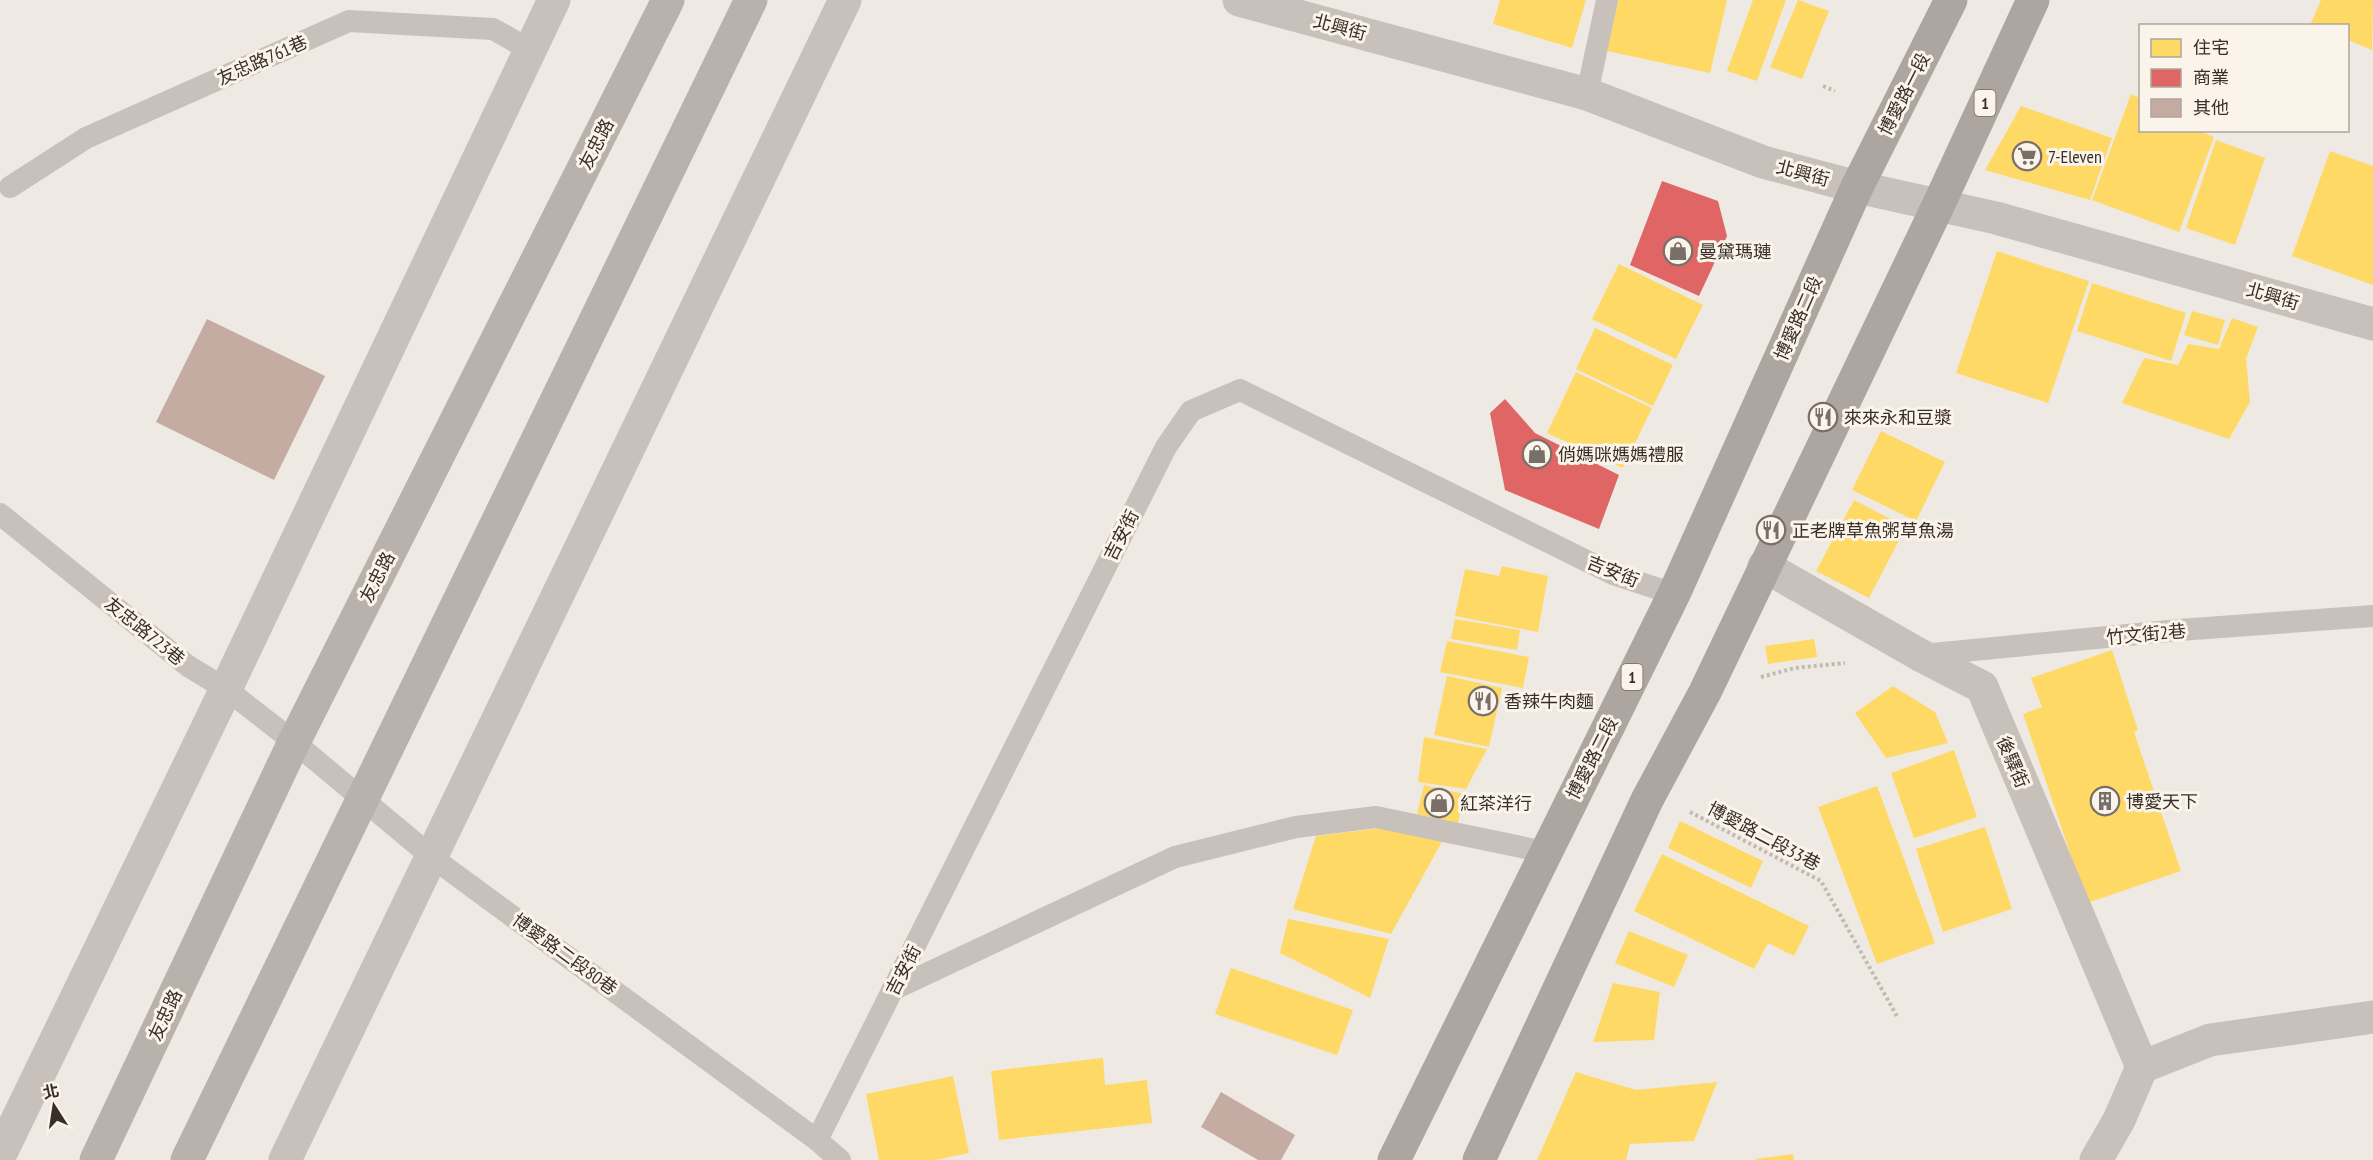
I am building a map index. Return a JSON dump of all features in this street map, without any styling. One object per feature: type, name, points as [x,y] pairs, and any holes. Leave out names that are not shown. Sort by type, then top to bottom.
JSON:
[{"type":"main road","name":"博愛路一段","points":[[1857,188],[1951,0]]},
{"type":"main road","name":"1","points":[[1479,1160],[1647,800],[1706,692],[1764,566],[1938,206],[2032,0]]},
{"type":"main road","name":"博愛路二段","points":[[1394,1160],[1674,594],[1857,188]]},
{"type":"street","points":[[0,1155],[226,690],[554,0]]},
{"type":"street","name":"友忠路","points":[[96,1160],[294,742],[668,0]]},
{"type":"street","points":[[187,1160],[751,0]]},
{"type":"street","points":[[285,1160],[433,858],[845,0]]},
{"type":"street","name":"北興街","points":[[1239,0],[1587,94],[1763,162],[1857,188],[1996,218],[2373,324]]},
{"type":"street","name":"後驛街","points":[[1764,566],[1920,656],[1982,687],[2142,1067]]},
{"type":"street","points":[[2096,1160],[2119,1120],[2142,1067],[2210,1041],[2373,1017]]},
{"type":"lane","points":[[1587,94],[1607,0]]},
{"type":"lane","name":"友忠路761巷","points":[[10,187],[86,138],[349,21],[493,29],[530,50]]},
{"type":"lane","name":"吉安街","points":[[817,1140],[1166,447],[1191,411],[1240,390],[1613,574],[1674,594]]},
{"type":"lane","name":"友忠路723巷","points":[[0,514],[188,666],[226,690],[294,742]]},
{"type":"lane","name":"竹文街2巷","points":[[1920,656],[2179,630],[2373,616]]},
{"type":"lane","name":"博愛路二段80巷","points":[[294,742],[433,858],[817,1140],[840,1160]]},
{"type":"lane","points":[[892,990],[1175,857],[1296,827],[1376,817],[1545,852]]},
{"type":"path","points":[[1823,86],[1835,91]]},
{"type":"path","points":[[1706,692],[1795,668],[1852,663]]},
{"type":"path","name":"博愛路二段33巷","points":[[1647,800],[1686,810],[1821,881],[1898,1018]]},
{"type":"building: 住宅","points":[[1500,0],[1586,0],[1572,48],[1493,24]]},
{"type":"building: 住宅","points":[[1618,0],[1727,0],[1710,73],[1607,51]]},
{"type":"building: 住宅","points":[[1753,0],[1786,0],[1757,81],[1727,71]]},
{"type":"building: 住宅","points":[[1798,0],[1829,11],[1802,79],[1770,67]]},
{"type":"building: 住宅","points":[[2321,0],[2373,0],[2372,50],[2349,40],[2349,24],[2310,24]]},
{"type":"building: 住宅","points":[[2131,94],[2139,98],[2139,132],[2201,132],[2214,137],[2179,232],[2092,200]]},
{"type":"building: 住宅","points":[[2021,106],[2112,138],[2090,200],[1985,170]]},
{"type":"building: 住宅","points":[[2216,140],[2265,158],[2235,245],[2186,228]]},
{"type":"building: 住宅","points":[[2330,151],[2373,166],[2373,285],[2292,256]]},
{"type":"building: 住宅","points":[[1997,251],[2089,281],[2048,403],[1956,373]]},
{"type":"building: 住宅","points":[[1619,264],[1703,305],[1676,359],[1592,319]]},
{"type":"building: 住宅","points":[[2092,283],[2186,313],[2171,361],[2077,331]]},
{"type":"building: 住宅","points":[[2192,311],[2225,320],[2218,345],[2184,335]]},
{"type":"building: 住宅","points":[[2232,318],[2258,327],[2246,359],[2250,402],[2229,439],[2122,403],[2144,358],[2178,365],[2188,344],[2219,349]]},
{"type":"building: 住宅","points":[[1595,328],[1673,365],[1653,406],[1576,369]]},
{"type":"building: 住宅","points":[[1576,372],[1652,408],[1623,468],[1547,433]]},
{"type":"building: 住宅","points":[[1881,431],[1945,462],[1916,521],[1852,490]]},
{"type":"building: 住宅","points":[[1854,500],[1906,527],[1869,598],[1816,571]]},
{"type":"building: 住宅","points":[[1502,566],[1548,576],[1538,632],[1455,616],[1465,569],[1499,576]]},
{"type":"building: 住宅","points":[[1455,619],[1520,630],[1517,650],[1451,639]]},
{"type":"building: 住宅","points":[[1814,639],[1817,657],[1768,664],[1765,646]]},
{"type":"building: 住宅","points":[[1447,641],[1529,657],[1523,688],[1440,672]]},
{"type":"building: 住宅","name":"博愛天下","points":[[2112,650],[2138,730],[2134,732],[2181,871],[2087,903],[2023,714],[2042,707],[2031,678]]},
{"type":"building: 住宅","points":[[1447,676],[1502,688],[1489,747],[1434,735]]},
{"type":"building: 住宅","points":[[1893,686],[1935,712],[1948,743],[1886,758],[1855,713]]},
{"type":"building: 住宅","points":[[1424,737],[1487,749],[1466,789],[1418,782]]},
{"type":"building: 住宅","points":[[1954,750],[1977,817],[1914,838],[1891,773]]},
{"type":"building: 住宅","points":[[1424,785],[1464,794],[1458,823],[1417,814]]},
{"type":"building: 住宅","points":[[1877,786],[1935,943],[1877,964],[1818,807]]},
{"type":"building: 住宅","points":[[1680,821],[1763,861],[1751,888],[1668,848]]},
{"type":"building: 住宅","points":[[1390,827],[1444,838],[1391,934],[1293,909],[1316,836]]},
{"type":"building: 住宅","points":[[1985,827],[2012,909],[1943,932],[1916,849]]},
{"type":"building: 住宅","points":[[1662,854],[1809,926],[1794,956],[1768,943],[1754,969],[1634,911]]},
{"type":"building: 住宅","points":[[1288,919],[1389,939],[1370,998],[1280,953]]},
{"type":"building: 住宅","points":[[1629,931],[1688,955],[1674,987],[1615,963]]},
{"type":"building: 住宅","points":[[1231,968],[1353,1010],[1337,1055],[1215,1014]]},
{"type":"building: 住宅","points":[[1613,983],[1660,992],[1654,1040],[1593,1042]]},
{"type":"building: 住宅","points":[[1103,1058],[1105,1085],[1147,1080],[1152,1123],[999,1140],[991,1071]]},
{"type":"building: 住宅","points":[[1576,1072],[1636,1090],[1717,1082],[1694,1141],[1630,1144],[1626,1160],[1537,1160]]},
{"type":"building: 住宅","points":[[953,1076],[969,1153],[935,1160],[879,1160],[866,1094]]},
{"type":"building: 住宅","points":[[1793,1154],[1794,1160],[1755,1159]]},
{"type":"building: 商業","name":"曼黛瑪璉","points":[[1662,181],[1718,201],[1727,236],[1699,296],[1630,265]]},
{"type":"building: 商業","name":"俏媽咪媽媽禮服","points":[[1505,399],[1535,433],[1619,475],[1599,529],[1505,490],[1490,413]]},
{"type":"building: 其他","points":[[207,319],[325,376],[274,480],[156,422]]},
{"type":"building: 其他","points":[[1221,1092],[1295,1135],[1281,1160],[1258,1160],[1201,1127]]},
{"type":"place","name":"7-Eleven","points":[[2027,156]]},
{"type":"place","name":"曼黛瑪璉","points":[[1678,251]]},
{"type":"place","name":"來來永和豆漿","points":[[1823,417]]},
{"type":"place","name":"俏媽咪媽媽禮服","points":[[1537,454]]},
{"type":"place","name":"正老牌草魚粥草魚湯","points":[[1771,530]]},
{"type":"place","name":"香辣牛肉麵","points":[[1483,701]]},
{"type":"place","name":"博愛天下","points":[[2105,801]]},
{"type":"place","name":"紅茶洋行","points":[[1439,803]]}]
